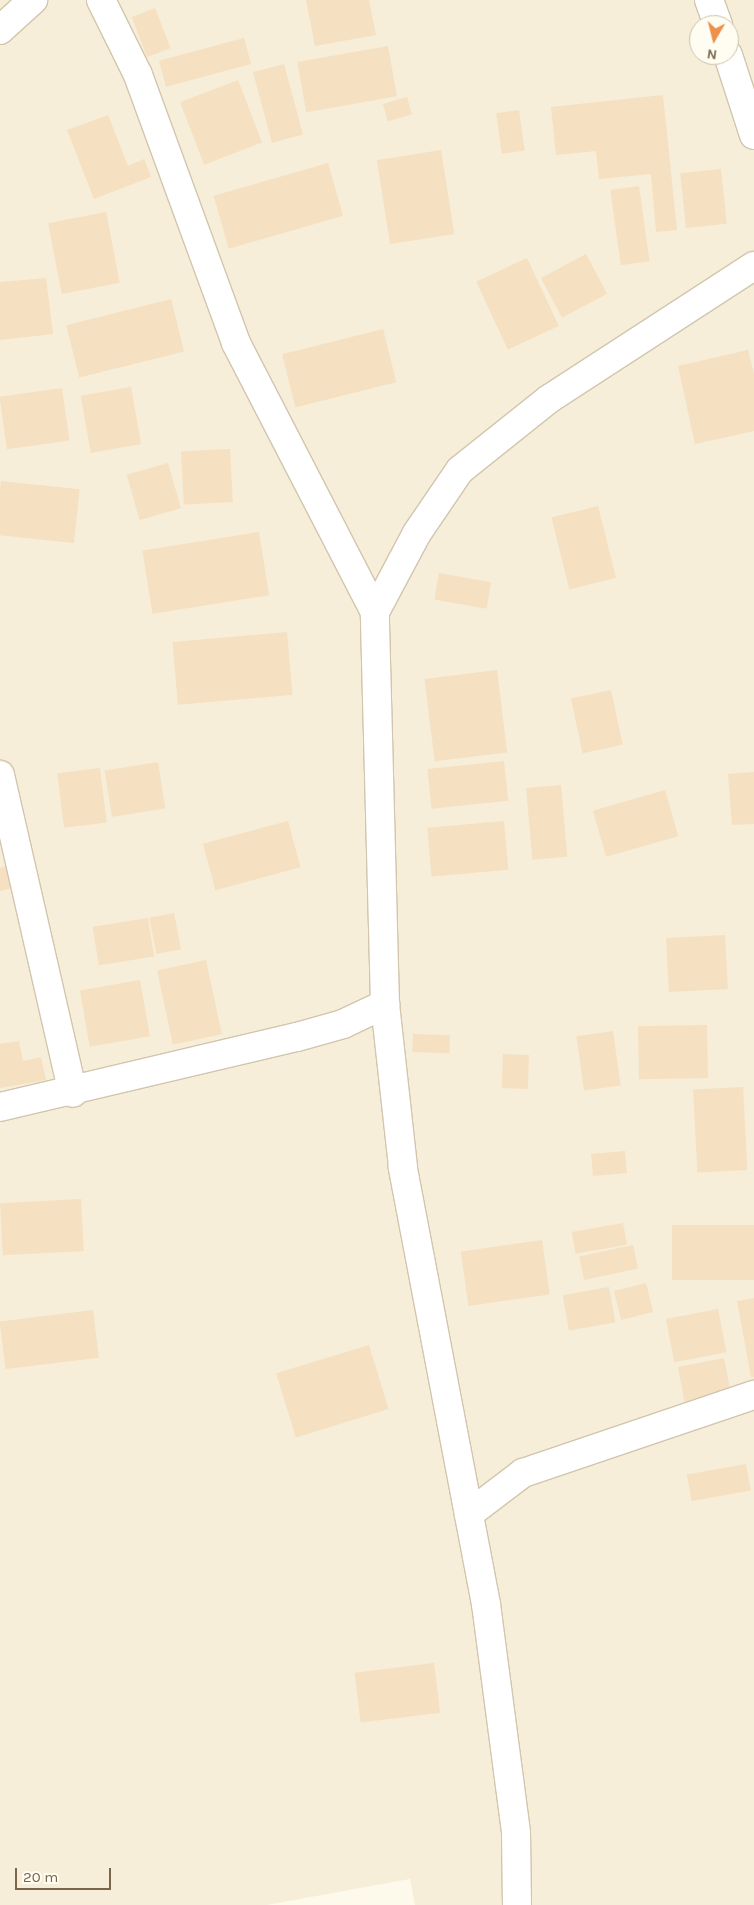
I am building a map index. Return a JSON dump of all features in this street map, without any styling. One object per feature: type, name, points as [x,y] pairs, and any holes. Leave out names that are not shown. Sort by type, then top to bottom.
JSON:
[{"type":"street","points":[[0,30],[33,0]]},
{"type":"street","points":[[101,0],[138,75],[236,343],[375,612],[385,1004],[402,1167],[486,1604],[516,1832],[517,1905]]},
{"type":"street","points":[[709,0],[714,15]]},
{"type":"street","points":[[731,65],[754,135]]},
{"type":"street","points":[[375,612],[418,533],[460,470],[548,399],[754,266]]},
{"type":"street","points":[[0,774],[73,1093]]},
{"type":"street","points":[[0,1108],[73,1093],[105,1079],[165,1070],[297,1037],[342,1024],[385,1004]]},
{"type":"street","points":[[469,1514],[523,1474],[754,1395]]},
{"type":"shaded area","points":[[0,0],[754,0],[754,1905],[415,1905],[410,1879],[267,1905],[0,1905]]},
{"type":"building","points":[[306,0],[369,0],[376,35],[315,46]]},
{"type":"building","points":[[155,8],[170,48],[147,57],[132,17]]},
{"type":"building","points":[[244,38],[251,64],[166,87],[159,61]]},
{"type":"building","points":[[388,46],[397,96],[306,112],[297,62]]},
{"type":"building","points":[[284,64],[303,135],[272,143],[253,72]]},
{"type":"building","points":[[238,80],[262,143],[204,165],[180,102]]},
{"type":"building","points":[[663,95],[677,230],[656,232],[651,174],[599,179],[596,151],[556,155],[551,107]]},
{"type":"building","points":[[407,97],[412,114],[388,121],[383,104]]},
{"type":"building","points":[[519,110],[525,151],[502,154],[496,113]]},
{"type":"building","points":[[108,115],[128,166],[144,159],[151,177],[94,199],[67,130]]},
{"type":"building","points":[[441,150],[454,234],[390,244],[377,160]]},
{"type":"building","points":[[328,163],[343,216],[229,249],[214,196]]},
{"type":"building","points":[[721,169],[727,224],[686,228],[680,173]]},
{"type":"building","points":[[639,186],[650,261],[621,265],[610,190]]},
{"type":"building","points":[[106,212],[120,283],[62,294],[48,223]]},
{"type":"building","points":[[586,254],[607,294],[562,318],[541,278]]},
{"type":"building","points":[[527,258],[559,326],[508,350],[476,282]]},
{"type":"building","points":[[46,278],[53,334],[0,340],[0,282]]},
{"type":"building","points":[[171,299],[184,351],[79,378],[66,325]]},
{"type":"building","points":[[383,329],[396,382],[295,408],[282,354]]},
{"type":"building","points":[[748,350],[754,374],[754,431],[695,444],[678,366]]},
{"type":"building","points":[[131,387],[141,444],[91,453],[81,396]]},
{"type":"building","points":[[62,388],[69,440],[7,449],[0,397]]},
{"type":"building","points":[[230,449],[233,502],[184,504],[181,452]]},
{"type":"building","points":[[168,463],[181,508],[140,520],[127,475]]},
{"type":"building","points":[[1,481],[80,489],[74,543],[0,535]]},
{"type":"building","points":[[598,506],[616,578],[569,589],[551,518]]},
{"type":"building","points":[[259,532],[269,595],[152,614],[142,550]]},
{"type":"building","points":[[439,573],[491,582],[487,609],[434,600]]},
{"type":"building","points":[[287,632],[292,695],[178,705],[172,642]]},
{"type":"building","points":[[497,670],[507,752],[435,761],[425,679]]},
{"type":"building","points":[[611,690],[623,745],[583,753],[571,699]]},
{"type":"building","points":[[504,761],[508,801],[432,809],[427,769]]},
{"type":"building","points":[[158,762],[165,808],[112,817],[105,770]]},
{"type":"building","points":[[100,768],[107,823],[64,828],[57,773]]},
{"type":"building","points":[[754,772],[754,824],[732,825],[728,774]]},
{"type":"building","points":[[561,785],[567,857],[532,860],[526,788]]},
{"type":"building","points":[[665,790],[678,836],[606,857],[593,811]]},
{"type":"building","points":[[288,821],[300,867],[215,890],[203,844]]},
{"type":"building","points":[[504,821],[508,870],[432,877],[427,828]]},
{"type":"building","points":[[7,866],[12,888],[0,891],[0,868]]},
{"type":"building","points":[[174,913],[181,949],[157,954],[149,918]]},
{"type":"building","points":[[148,918],[154,957],[99,965],[93,927]]},
{"type":"building","points":[[725,935],[728,989],[669,992],[666,938]]},
{"type":"building","points":[[206,960],[222,1034],[173,1045],[157,970]]},
{"type":"building","points":[[140,980],[150,1036],[90,1047],[80,991]]},
{"type":"building","points":[[707,1025],[708,1078],[639,1079],[638,1026]]},
{"type":"building","points":[[613,1031],[621,1085],[584,1091],[576,1036]]},
{"type":"building","points":[[413,1034],[450,1035],[449,1053],[412,1052]]},
{"type":"building","points":[[19,1041],[23,1061],[41,1057],[46,1080],[0,1088],[0,1044]]},
{"type":"building","points":[[503,1054],[529,1055],[528,1089],[502,1088]]},
{"type":"building","points":[[743,1087],[747,1170],[697,1173],[693,1090]]},
{"type":"building","points":[[625,1151],[627,1173],[593,1176],[591,1154]]},
{"type":"building","points":[[81,1199],[84,1251],[3,1255],[0,1203]]},
{"type":"building","points":[[623,1223],[627,1245],[576,1254],[572,1232]]},
{"type":"building","points":[[672,1225],[754,1225],[754,1280],[672,1280]]},
{"type":"building","points":[[542,1240],[550,1294],[468,1306],[461,1251]]},
{"type":"building","points":[[633,1245],[638,1268],[584,1280],[579,1256]]},
{"type":"building","points":[[646,1283],[653,1312],[621,1320],[614,1291]]},
{"type":"building","points":[[609,1287],[615,1322],[569,1331],[563,1295]]},
{"type":"building","points":[[754,1298],[754,1377],[751,1377],[737,1301]]},
{"type":"building","points":[[718,1309],[726,1352],[674,1362],[666,1319]]},
{"type":"building","points":[[93,1310],[99,1358],[6,1369],[0,1321]]},
{"type":"building","points":[[369,1345],[389,1409],[296,1437],[276,1373]]},
{"type":"building","points":[[724,1358],[731,1394],[685,1403],[678,1367]]},
{"type":"building","points":[[746,1464],[751,1491],[692,1501],[687,1474]]},
{"type":"building","points":[[434,1663],[440,1713],[361,1722],[355,1673]]}]
